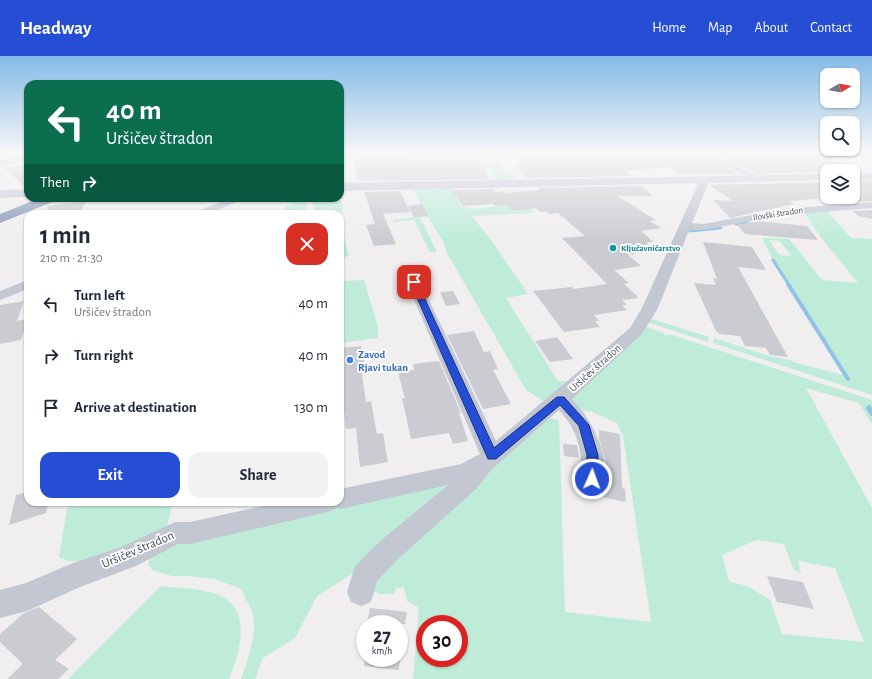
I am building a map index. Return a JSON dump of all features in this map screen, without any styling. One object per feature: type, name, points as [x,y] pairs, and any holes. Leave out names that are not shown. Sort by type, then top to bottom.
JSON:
[{"type":"highway","points":[[0,211],[24,202]]},
{"type":"highway","points":[[0,219],[41,202]]},
{"type":"main road","points":[[344,187],[593,182]]},
{"type":"main road","points":[[0,194],[24,193]]},
{"type":"street","name":"Uršičev štradon","points":[[344,498],[465,472],[488,459],[560,399],[636,331],[642,323],[650,308],[703,184],[701,182]]},
{"type":"street","points":[[210,210],[229,202]]},
{"type":"street","name":"Ilovški štradon","points":[[685,226],[700,227],[784,212],[872,205]]},
{"type":"street","points":[[361,592],[365,575],[388,551],[468,482],[488,459],[414,282]]},
{"type":"street","points":[[0,296],[24,286]]},
{"type":"street","points":[[560,399],[584,425],[593,455],[592,479]]},
{"type":"street","name":"Uršičev štradon","points":[[0,604],[27,597],[73,576],[127,557],[175,533],[190,533],[310,506]]},
{"type":"green space","points":[[453,188],[455,196],[462,207],[478,209],[505,205],[512,210],[531,208],[534,213],[472,216],[494,244],[528,294],[506,298],[558,381],[564,381],[569,385],[545,402],[526,390],[428,217],[420,217],[437,252],[430,252],[414,220],[393,222],[393,220],[427,215],[413,189]]},
{"type":"green space","points":[[307,202],[306,210],[286,210],[286,206],[294,205],[294,203],[287,203]]},
{"type":"green space","points":[[314,202],[341,202],[343,209],[343,210],[314,210]]},
{"type":"green space","points":[[803,211],[827,211],[851,238],[872,239],[872,395],[713,343],[714,338],[772,357],[792,360],[793,362],[847,376],[775,264],[762,238],[789,239],[822,280],[858,283],[823,240]],"holes":[[[769,240],[780,241],[791,256],[779,255]]]},
{"type":"green space","points":[[344,238],[349,256],[344,257]]},
{"type":"green space","points":[[344,280],[364,280],[378,327],[378,338],[344,342]]},
{"type":"green space","points":[[649,318],[709,337],[708,342],[647,322]]},
{"type":"green space","points":[[644,326],[664,333],[663,334],[668,336],[669,334],[872,400],[872,424],[859,403],[806,388],[872,508],[872,679],[413,679],[416,644],[416,667],[468,667],[468,615],[418,615],[419,608],[407,601],[404,587],[396,588],[394,594],[380,594],[372,590],[385,563],[549,418],[559,420],[565,612],[651,622],[623,436],[617,423],[590,411],[578,410],[570,399]],"holes":[[[756,540],[784,544],[794,570],[801,573],[798,561],[835,568],[864,642],[782,634],[770,600],[749,587],[729,581],[722,555]]]},
{"type":"green space","points":[[462,477],[358,570],[317,596],[295,638],[263,658],[255,679],[241,679],[247,663],[253,638],[254,620],[252,612],[241,589],[215,579],[172,576],[152,570],[148,564],[151,555],[162,546],[336,506],[344,506],[344,504]]},
{"type":"green space","points":[[67,506],[172,506],[167,525],[154,539],[86,561],[68,561],[59,557]]},
{"type":"green space","points":[[161,586],[196,589],[216,594],[228,600],[235,609],[240,619],[240,643],[229,679],[68,679]]},
{"type":"building","points":[[820,182],[820,199],[789,201],[794,204],[730,218],[713,200],[733,201],[709,185]]},
{"type":"building","points":[[860,182],[872,182],[872,201],[860,202]]},
{"type":"building","points":[[642,186],[653,196],[617,196],[656,220],[649,221],[662,228],[641,231],[653,242],[646,242],[649,244],[626,247],[635,254],[628,255],[641,266],[614,270],[629,283],[624,284],[639,298],[622,300],[627,305],[622,305],[627,310],[594,315],[599,321],[595,321],[600,327],[564,332],[533,291],[572,287],[574,289],[607,284],[562,238],[585,236],[558,213],[550,214],[546,211],[540,212],[536,208],[512,211],[507,205],[495,206],[493,204],[463,206],[451,190],[493,189],[494,192],[504,191],[505,193],[539,190],[537,188]]},
{"type":"building","points":[[400,191],[410,212],[383,214],[396,244],[374,246],[366,225],[375,224],[364,192]]},
{"type":"building","points":[[85,202],[82,210],[48,210],[47,206]]},
{"type":"building","points":[[422,204],[429,216],[414,217],[408,206]]},
{"type":"building","points":[[872,210],[872,219],[858,216],[853,211]]},
{"type":"building","points":[[758,221],[807,226],[818,240],[745,234],[737,225]]},
{"type":"building","points":[[703,242],[752,247],[766,270],[738,267],[788,357],[770,355],[766,348],[745,346],[740,336],[720,334],[716,331],[694,283],[716,285],[713,278],[717,279]]},
{"type":"building","points":[[453,291],[460,304],[446,306],[440,292]]},
{"type":"building","points":[[24,301],[17,321],[24,320],[24,331],[21,340],[0,344],[0,305]]},
{"type":"building","points":[[474,331],[484,352],[490,351],[498,369],[493,370],[511,404],[483,409],[447,335]]},
{"type":"building","points":[[557,337],[573,359],[550,362],[535,341]]},
{"type":"building","points":[[361,346],[365,367],[361,368],[366,402],[371,401],[377,434],[383,433],[388,462],[360,467],[356,428],[346,429],[344,410],[344,348]]},
{"type":"building","points":[[439,361],[461,413],[459,413],[468,441],[453,444],[449,433],[411,439],[402,398],[405,398],[398,372],[414,370],[413,364]]},
{"type":"building","points":[[599,430],[620,434],[622,488],[625,489],[626,502],[602,497],[606,464],[599,438]]},
{"type":"building","points":[[563,444],[577,445],[579,458],[564,456]]},
{"type":"building","points":[[24,493],[24,506],[47,506],[46,513],[9,525],[16,495]]},
{"type":"building","points":[[767,576],[803,582],[814,609],[777,602]]},
{"type":"building","points":[[39,607],[77,639],[55,660],[69,669],[58,679],[7,679],[23,664],[0,642],[0,634],[24,613]]},
{"type":"building","points":[[370,608],[407,612],[406,615],[369,615]]},
{"type":"building","points":[[373,667],[399,667],[399,670]]},
{"type":"waterway","points":[[736,224],[747,222]]},
{"type":"waterway","points":[[690,231],[721,228]]},
{"type":"waterway","points":[[773,260],[789,285]]},
{"type":"waterway","points":[[788,284],[848,379]]},
{"type":"waterway","points":[[869,408],[872,413]]},
{"type":"place","name":"Ključavničarstvo","points":[[613,248]]},
{"type":"place","name":"Zavod Rjavi tukan","points":[[350,360]]},
{"type":"route","points":[[414,282],[492,456],[560,399],[584,425],[593,455],[592,479]]}]
